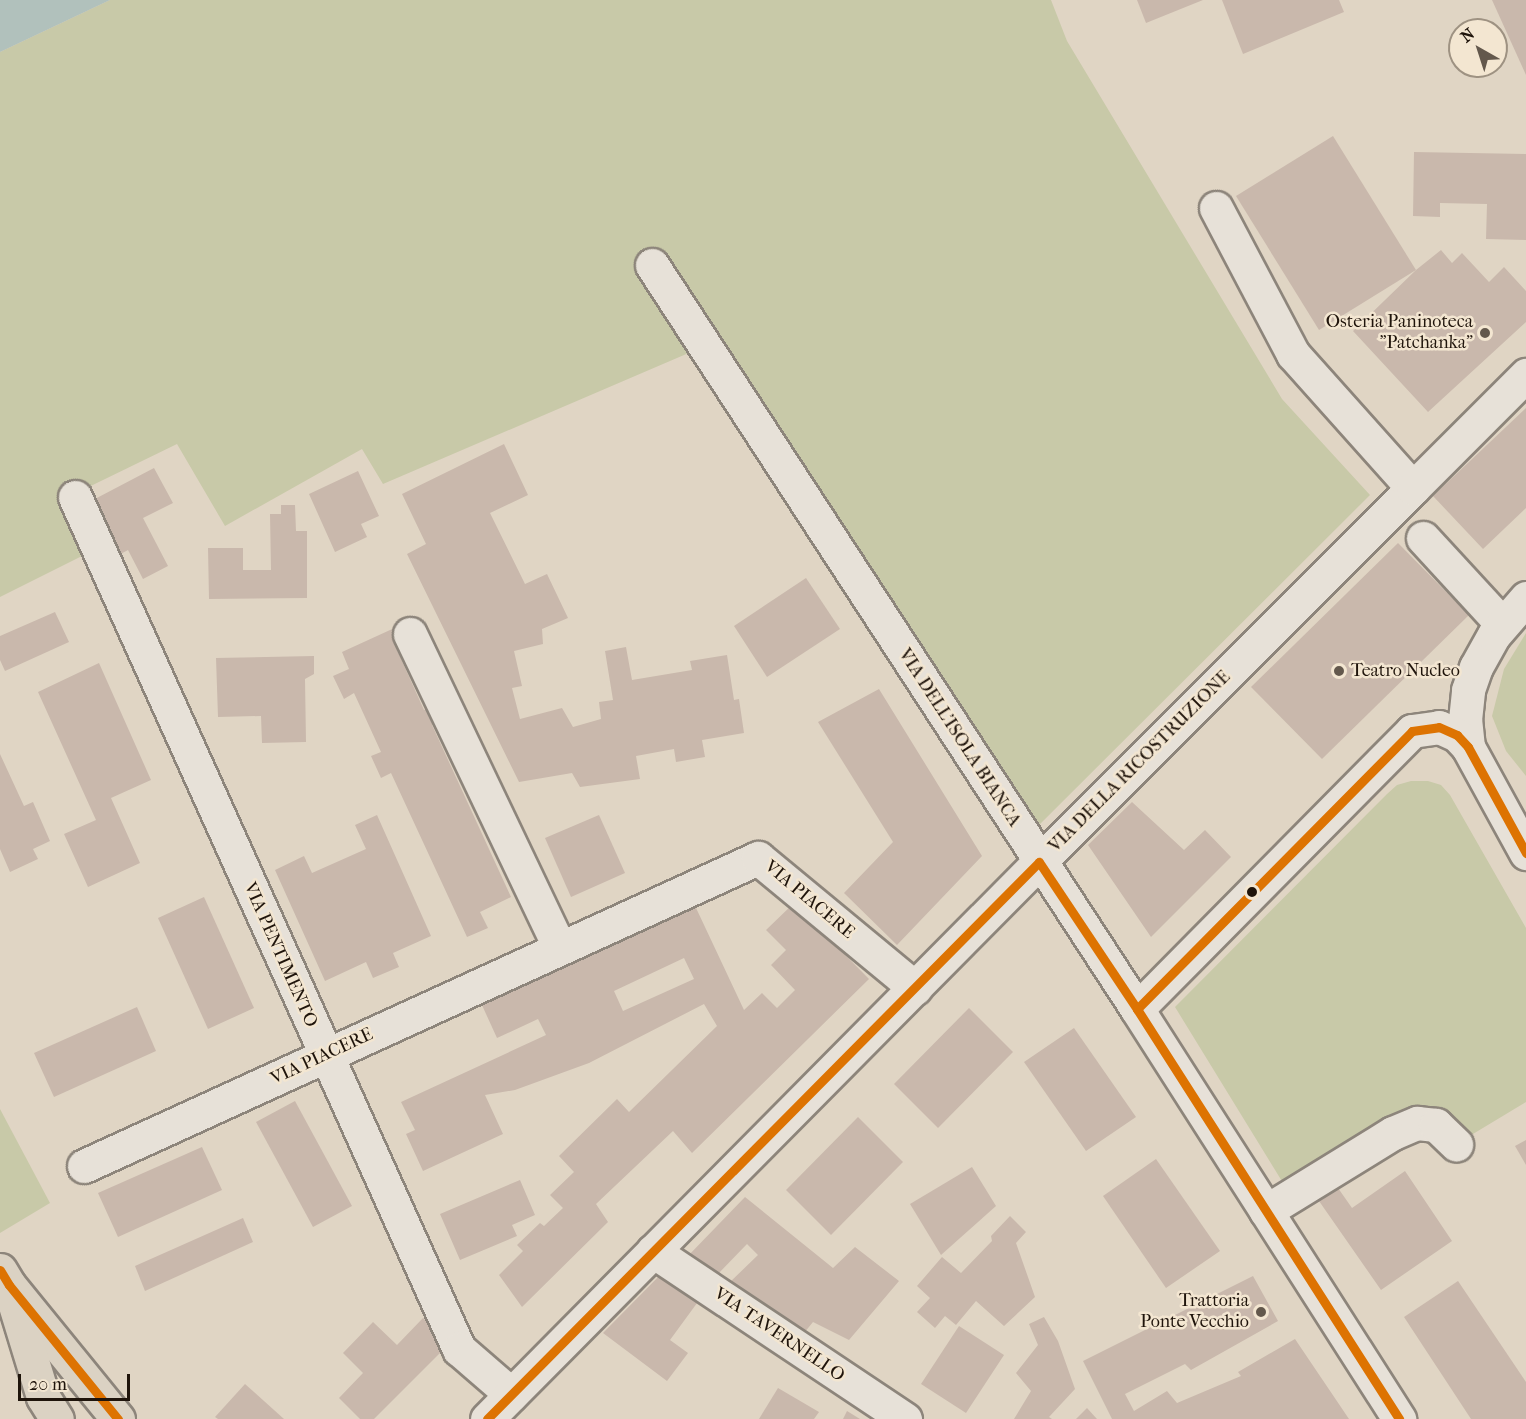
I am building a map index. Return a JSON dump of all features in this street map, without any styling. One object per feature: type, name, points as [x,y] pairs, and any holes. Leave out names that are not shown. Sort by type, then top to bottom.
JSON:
[{"type":"main road","points":[[5,1278],[43,1397],[57,1419]]},
{"type":"main road","points":[[5,1278],[118,1419]]},
{"type":"street","points":[[1216,208],[1293,354],[1404,497],[1423,538],[1502,624]]},
{"type":"street","name":"VIA DELL'ISOLA BIANCA","points":[[652,265],[1039,862],[1137,1009],[1399,1419]]},
{"type":"street","name":"VIA DELLA RICOSTRUZIONE","points":[[487,1419],[1526,375]]},
{"type":"street","name":"VIA PENTIMENTO","points":[[75,496],[459,1349],[512,1394]]},
{"type":"street","points":[[1468,747],[1465,720],[1468,690],[1476,667],[1502,624],[1526,598]]},
{"type":"street","points":[[410,634],[561,948]]},
{"type":"street","points":[[1137,1009],[1407,734],[1417,729],[1438,727],[1452,731],[1468,747],[1523,841]]},
{"type":"street","name":"VIA PIACERE","points":[[84,1166],[759,858],[915,988]]},
{"type":"street","points":[[1266,1211],[1407,1127],[1418,1123],[1436,1125],[1456,1144]]},
{"type":"street","name":"VIA TAVERNELLO","points":[[653,1251],[906,1419]]},
{"type":"green space","points":[[110,0],[1051,0],[1067,41],[1282,399],[1370,495],[1021,843],[691,352],[383,484],[362,449],[225,526],[177,444],[64,499],[84,555],[0,597],[0,52]]},
{"type":"green space","points":[[1526,633],[1526,776],[1506,751],[1492,716],[1504,669]]},
{"type":"green space","points":[[1411,781],[1428,781],[1441,785],[1450,795],[1526,928],[1526,1102],[1463,1140],[1444,1120],[1288,1191],[1175,1007],[1387,794],[1397,785]]},
{"type":"green space","points":[[0,1109],[50,1203],[0,1233]]},
{"type":"shaded area","points":[[0,0],[110,0],[0,52]]},
{"type":"building","points":[[1137,0],[1203,0],[1146,23]]},
{"type":"building","points":[[1222,0],[1339,0],[1344,12],[1243,54]]},
{"type":"building","points":[[1492,0],[1526,0],[1526,75],[1508,35],[1508,18],[1500,18]]},
{"type":"building","points":[[1333,136],[1416,270],[1319,330],[1236,196]]},
{"type":"building","points":[[1414,152],[1526,154],[1526,240],[1486,239],[1487,204],[1440,203],[1440,217],[1413,216]]},
{"type":"building","points":[[1441,250],[1452,263],[1462,253],[1489,282],[1504,267],[1526,291],[1526,322],[1428,412],[1353,331],[1416,270]]},
{"type":"building","points":[[1526,408],[1526,508],[1483,549],[1433,496]]},
{"type":"building","points":[[504,444],[528,495],[490,513],[525,584],[547,574],[568,618],[542,629],[543,644],[514,651],[522,686],[512,688],[520,719],[562,708],[573,727],[601,719],[599,702],[613,700],[605,651],[626,647],[632,680],[692,670],[690,661],[727,655],[734,700],[739,699],[744,733],[702,740],[705,757],[676,762],[674,749],[636,756],[640,779],[580,787],[572,773],[519,782],[407,554],[426,544],[402,494]]},
{"type":"building","points":[[154,468],[173,503],[143,518],[168,566],[143,579],[128,550],[115,557],[93,500]]},
{"type":"building","points":[[358,471],[379,516],[361,524],[367,537],[335,552],[309,494]]},
{"type":"building","points":[[281,505],[295,505],[296,531],[307,531],[307,598],[209,599],[208,548],[243,548],[243,570],[271,570],[270,514],[281,514]]},
{"type":"building","name":"Teatro Nucleo","points":[[1398,543],[1469,615],[1322,759],[1251,687]]},
{"type":"building","points":[[806,578],[840,629],[767,677],[734,626]]},
{"type":"building","points":[[55,612],[69,642],[5,671],[0,660],[0,636]]},
{"type":"building","points":[[401,625],[406,635],[393,641],[424,710],[442,702],[449,718],[432,725],[511,897],[480,912],[488,928],[467,937],[391,773],[381,778],[371,756],[381,752],[354,693],[344,699],[333,676],[349,669],[342,652]]},
{"type":"building","points":[[314,656],[314,674],[305,679],[306,742],[262,743],[261,716],[218,717],[216,658]]},
{"type":"building","points":[[99,663],[151,780],[111,798],[140,863],[88,887],[64,834],[96,820],[38,692]]},
{"type":"building","points":[[879,689],[982,856],[897,945],[844,893],[893,842],[818,722]]},
{"type":"building","points":[[0,754],[24,806],[33,802],[50,841],[33,849],[38,859],[10,872],[0,849]]},
{"type":"building","points":[[1132,802],[1184,850],[1205,830],[1231,857],[1151,937],[1088,845]]},
{"type":"building","points":[[377,815],[431,936],[393,953],[399,967],[373,978],[366,962],[325,981],[275,870],[304,856],[312,873],[366,849],[355,825]]},
{"type":"building","points":[[599,815],[625,873],[571,897],[545,838]]},
{"type":"building","points":[[689,893],[744,1010],[762,993],[777,1008],[795,990],[771,965],[786,950],[766,930],[794,903],[869,979],[692,1153],[673,1131],[596,1204],[608,1222],[522,1307],[499,1275],[523,1251],[517,1245],[540,1223],[544,1226],[563,1208],[550,1195],[574,1172],[559,1156],[617,1099],[629,1112],[717,1026],[704,1004],[589,1063],[515,1090],[485,1095],[503,1134],[423,1171],[406,1134],[415,1130],[401,1102],[546,1035],[538,1019],[497,1038],[476,992]],"holes":[[[684,958],[694,979],[623,1011],[614,991]]]},
{"type":"building","points":[[204,897],[254,1008],[208,1029],[158,918]]},
{"type":"building","points":[[137,1007],[156,1051],[54,1097],[34,1053]]},
{"type":"building","points":[[969,1008],[1013,1052],[938,1128],[894,1084]]},
{"type":"building","points":[[1074,1028],[1136,1117],[1086,1151],[1024,1062]]},
{"type":"building","points":[[295,1101],[352,1206],[313,1227],[256,1122]]},
{"type":"building","points":[[858,1117],[903,1162],[831,1235],[786,1190]]},
{"type":"building","points":[[1526,1140],[1526,1165],[1515,1146]]},
{"type":"building","points":[[202,1147],[222,1190],[118,1237],[98,1193]]},
{"type":"building","points":[[1156,1159],[1220,1251],[1166,1288],[1103,1196]]},
{"type":"building","points":[[972,1167],[996,1206],[941,1255],[910,1204]]},
{"type":"building","points":[[1405,1171],[1452,1241],[1381,1290],[1319,1201],[1338,1188],[1352,1208]]},
{"type":"building","points":[[520,1180],[535,1215],[512,1225],[517,1236],[460,1260],[440,1214]]},
{"type":"building","points":[[745,1197],[833,1268],[855,1247],[899,1281],[849,1340],[813,1322],[804,1333],[728,1284],[758,1255],[747,1244],[716,1276],[687,1257]]},
{"type":"building","points":[[1010,1216],[1026,1232],[1016,1243],[1035,1297],[1004,1326],[976,1301],[956,1325],[945,1316],[935,1328],[917,1312],[930,1298],[917,1286],[942,1257],[961,1273],[992,1241],[991,1236]]},
{"type":"building","points":[[243,1218],[253,1242],[145,1291],[135,1266]]},
{"type":"building","points":[[664,1271],[700,1299],[670,1340],[688,1353],[667,1381],[603,1333]]},
{"type":"building","points":[[1253,1276],[1278,1321],[1191,1370],[1185,1364],[1125,1394],[1134,1411],[1167,1391],[1177,1403],[1241,1376],[1238,1372],[1295,1339],[1349,1419],[1112,1419],[1083,1361]]},
{"type":"building","points":[[1458,1281],[1526,1382],[1526,1419],[1471,1419],[1404,1317]]},
{"type":"building","points":[[1044,1317],[1058,1341],[1075,1389],[1049,1417],[1052,1419],[1014,1419],[1031,1391],[1016,1373],[1038,1345],[1029,1324]]},
{"type":"building","points":[[423,1318],[449,1344],[374,1419],[360,1419],[339,1398],[363,1373],[343,1353],[373,1322],[397,1345]]},
{"type":"building","points":[[959,1326],[1004,1355],[966,1413],[921,1384]]},
{"type":"building","points":[[245,1384],[284,1419],[218,1419],[215,1417]]},
{"type":"building","points":[[778,1388],[819,1412],[814,1419],[759,1419]]},
{"type":"building","points":[[1087,1408],[1097,1419],[1076,1419]]},
{"type":"building","points":[[847,1411],[860,1419],[843,1419]]},
{"type":"transit line","points":[[1137,1009],[1412,731],[1439,727],[1457,735],[1468,747],[1526,853]]},
{"type":"transit line","points":[[487,1419],[1039,862],[1137,1009],[1399,1419]]},
{"type":"transit line","points":[[0,1270],[9,1285],[118,1419]]},
{"type":"place","name":"Osteria Paninoteca \"Patchanka\"","points":[[1485,333]]},
{"type":"place","name":"Teatro Nucleo","points":[[1339,671]]},
{"type":"place","name":"Trattoria Ponte Vecchio","points":[[1261,1312]]}]
